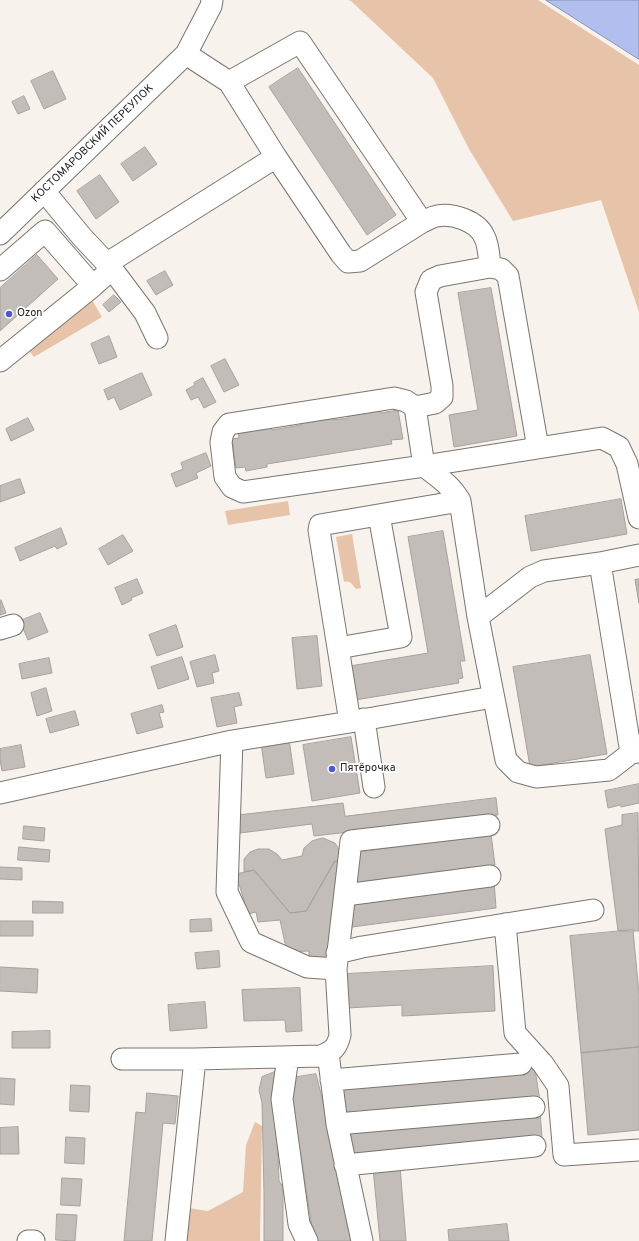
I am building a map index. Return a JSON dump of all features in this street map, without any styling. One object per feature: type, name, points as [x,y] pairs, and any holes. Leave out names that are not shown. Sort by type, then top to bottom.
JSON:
[{"type":"street","name":"КОСТОМАРОВСКИЙ ПЕРЕУЛОК","points":[[0,234],[186,54],[211,6],[212,0]]},
{"type":"street","points":[[229,82],[300,42],[422,222]]},
{"type":"street","points":[[186,54],[229,82],[276,158],[341,254],[348,262],[360,262],[422,222],[437,216],[456,216],[473,224],[484,235],[488,248],[490,267]]},
{"type":"street","points":[[0,361],[94,286],[109,267],[276,158]]},
{"type":"street","points":[[44,191],[109,267],[145,313],[156,338]]},
{"type":"street","points":[[0,270],[45,232],[94,286]]},
{"type":"street","points":[[538,448],[508,276],[501,269],[490,267],[440,276],[430,280],[426,292],[442,386],[442,397],[435,403],[415,407],[406,401],[394,398],[229,424],[223,432],[221,442],[226,477],[232,487],[243,492],[424,466],[602,438],[619,447],[627,464],[639,518]]},
{"type":"street","points":[[415,407],[424,466],[447,483],[455,492],[460,501],[478,617],[506,760],[518,772],[536,777],[609,770],[635,752],[600,563]]},
{"type":"street","points":[[374,787],[338,648],[318,530],[320,525],[460,501]]},
{"type":"street","points":[[338,648],[401,637],[379,514]]},
{"type":"street","points":[[478,617],[530,577],[544,570],[600,563],[639,555]]},
{"type":"street","points":[[0,793],[232,741],[493,697]]},
{"type":"street","points":[[232,741],[227,892],[251,942],[307,967],[337,961],[362,947],[593,910]]},
{"type":"street","points":[[122,1059],[288,1057],[321,1056],[328,1053],[334,1049],[338,1043],[340,1034],[337,961],[351,841],[489,825]]},
{"type":"street","points":[[345,895],[490,876]]},
{"type":"street","points":[[505,924],[515,1033],[543,1064],[558,1086],[564,1155],[639,1150]]},
{"type":"street","points":[[328,1053],[337,1124],[362,1241]]},
{"type":"street","points":[[288,1057],[282,1099],[299,1224],[307,1241]]},
{"type":"street","points":[[176,1241],[195,1059]]},
{"type":"street","points":[[331,1080],[521,1064]]},
{"type":"street","points":[[337,1124],[534,1107]]},
{"type":"street","points":[[345,1165],[536,1146]]},
{"type":"street","points":[[28,1241],[34,1241]]},
{"type":"shaded area","points":[[348,0],[538,0],[639,65],[639,312],[601,200],[513,221],[469,149],[433,78],[351,1]]},
{"type":"shaded area","points":[[88,293],[102,317],[34,357],[25,346]]},
{"type":"shaded area","points":[[288,501],[290,515],[228,525],[225,511]]},
{"type":"shaded area","points":[[352,534],[361,588],[356,589],[350,582],[344,582],[336,537]]},
{"type":"shaded area","points":[[255,1122],[262,1126],[260,1241],[185,1241],[189,1208],[208,1211],[243,1192],[246,1145]]},
{"type":"water","points":[[546,0],[639,0],[639,59]]},
{"type":"building","points":[[298,68],[396,215],[367,235],[269,87]]},
{"type":"building","points":[[53,71],[66,99],[44,109],[31,81]]},
{"type":"building","points":[[24,96],[30,109],[18,114],[12,102]]},
{"type":"building","points":[[145,147],[157,164],[133,181],[121,164]]},
{"type":"building","points":[[100,175],[119,202],[96,219],[77,191]]},
{"type":"building","points":[[37,255],[58,279],[0,331],[0,288]]},
{"type":"building","points":[[165,271],[173,285],[156,295],[147,281]]},
{"type":"building","points":[[491,288],[517,436],[454,447],[449,415],[478,410],[458,293]]},
{"type":"building","points":[[114,295],[121,302],[109,312],[103,305]]},
{"type":"building","points":[[109,336],[117,357],[99,364],[91,344]]},
{"type":"building","points":[[225,359],[239,385],[224,392],[211,366]]},
{"type":"building","points":[[142,373],[152,395],[120,410],[114,397],[108,400],[104,390]]},
{"type":"building","points":[[203,378],[216,402],[204,408],[198,397],[191,400],[186,390]]},
{"type":"building","points":[[381,410],[381,413],[398,410],[403,439],[391,440],[392,444],[267,464],[267,467],[246,471],[245,467],[236,468],[232,439],[239,438],[238,432],[271,427],[272,430],[301,425],[301,422],[333,418],[333,420],[348,418],[348,415]]},
{"type":"building","points":[[28,418],[34,430],[11,441],[6,429]]},
{"type":"building","points":[[206,453],[211,466],[196,473],[198,478],[176,487],[171,474],[183,469],[181,463]]},
{"type":"building","points":[[20,479],[25,493],[0,502],[0,486]]},
{"type":"building","points":[[621,499],[627,534],[531,551],[525,516]]},
{"type":"building","points":[[61,528],[67,544],[57,549],[55,546],[20,561],[15,548]]},
{"type":"building","points":[[443,531],[465,661],[460,661],[463,678],[458,679],[459,683],[355,700],[350,666],[428,653],[408,537]]},
{"type":"building","points":[[123,535],[133,551],[108,565],[99,549]]},
{"type":"building","points":[[137,579],[143,593],[131,598],[132,600],[122,605],[115,588]]},
{"type":"building","points":[[639,579],[639,603],[635,580]]},
{"type":"building","points":[[1,600],[6,613],[0,615],[0,601]]},
{"type":"building","points":[[40,613],[48,632],[28,640],[20,621]]},
{"type":"building","points":[[176,625],[183,647],[157,656],[149,635]]},
{"type":"building","points":[[317,636],[322,686],[297,689],[292,638]]},
{"type":"building","points":[[215,655],[219,671],[212,673],[214,683],[197,687],[190,662]]},
{"type":"building","points":[[590,655],[607,754],[530,767],[513,667]]},
{"type":"building","points":[[182,657],[189,679],[158,689],[151,667]]},
{"type":"building","points":[[49,658],[52,673],[22,679],[19,664]]},
{"type":"building","points":[[46,688],[52,711],[37,716],[31,693]]},
{"type":"building","points":[[239,693],[242,705],[234,707],[237,723],[217,727],[211,698]]},
{"type":"building","points":[[162,705],[164,712],[159,713],[163,727],[137,734],[131,714]]},
{"type":"building","points":[[75,711],[79,725],[50,733],[46,719]]},
{"type":"building","name":"Пятёрочка","points":[[351,737],[360,793],[312,801],[303,745]]},
{"type":"building","points":[[289,739],[294,774],[266,778],[261,743]]},
{"type":"building","points":[[21,745],[25,767],[2,771],[0,749]]},
{"type":"building","points":[[639,784],[639,803],[608,808],[605,791]]},
{"type":"building","points":[[496,798],[498,815],[314,836],[312,824],[240,833],[238,815],[343,803],[345,816]]},
{"type":"building","points":[[638,813],[639,931],[618,931],[605,829],[622,825],[622,815]]},
{"type":"building","points":[[24,826],[45,828],[44,841],[23,839]]},
{"type":"building","points":[[491,834],[495,865],[351,884],[357,853]]},
{"type":"building","points":[[323,838],[335,843],[342,854],[343,861],[335,861],[306,911],[290,913],[254,870],[244,872],[244,859],[250,852],[258,849],[269,849],[277,854],[282,860],[302,856],[304,848],[312,841]]},
{"type":"building","points":[[19,847],[50,850],[49,862],[18,860]]},
{"type":"building","points":[[335,861],[343,861],[331,959],[309,960],[309,951],[287,952],[280,920],[258,922],[256,912],[248,914],[236,874],[254,870],[290,913],[306,911]]},
{"type":"building","points":[[0,867],[22,868],[22,880],[0,879]]},
{"type":"building","points":[[494,880],[496,908],[352,927],[351,935],[342,935],[347,900]]},
{"type":"building","points":[[33,901],[63,902],[63,913],[33,913]]},
{"type":"building","points":[[211,919],[212,931],[190,932],[190,920]]},
{"type":"building","points":[[0,921],[33,921],[33,936],[0,936]]},
{"type":"building","points":[[633,930],[639,994],[639,1047],[581,1053],[570,936]]},
{"type":"building","points":[[219,951],[220,967],[197,969],[195,953]]},
{"type":"building","points":[[493,966],[495,1011],[402,1016],[402,1005],[347,1008],[346,974]]},
{"type":"building","points":[[0,967],[38,969],[37,993],[0,991]]},
{"type":"building","points":[[300,988],[302,1031],[286,1032],[285,1020],[244,1021],[242,990]]},
{"type":"building","points":[[205,1002],[207,1028],[170,1031],[168,1005]]},
{"type":"building","points":[[50,1031],[50,1048],[12,1048],[12,1032]]},
{"type":"building","points":[[639,1047],[639,1130],[588,1135],[581,1053]]},
{"type":"building","points":[[535,1069],[540,1101],[342,1116],[338,1086]]},
{"type":"building","points":[[277,1071],[277,1130],[279,1181],[283,1187],[283,1241],[264,1241],[262,1103],[259,1090],[262,1077]]},
{"type":"building","points":[[316,1074],[342,1178],[355,1241],[314,1241],[302,1163],[288,1094],[291,1078]]},
{"type":"building","points":[[0,1078],[15,1079],[14,1105],[0,1104]]},
{"type":"building","points":[[71,1085],[90,1086],[89,1112],[70,1111]]},
{"type":"building","points":[[147,1093],[178,1096],[175,1124],[163,1123],[152,1241],[124,1241],[136,1112],[145,1113]]},
{"type":"building","points":[[540,1112],[542,1137],[352,1155],[346,1128]]},
{"type":"building","points":[[18,1127],[19,1154],[0,1154],[0,1128]]},
{"type":"building","points":[[66,1137],[85,1138],[84,1164],[65,1163]]},
{"type":"building","points":[[400,1166],[406,1241],[380,1241],[373,1168]]},
{"type":"building","points":[[62,1178],[82,1179],[80,1206],[61,1205]]},
{"type":"building","points":[[57,1214],[77,1215],[75,1241],[56,1240]]},
{"type":"building","points":[[507,1224],[509,1241],[449,1241],[448,1230]]},
{"type":"place","name":"Ozon","points":[[9,314]]},
{"type":"place","name":"Пятёрочка","points":[[332,769]]}]
